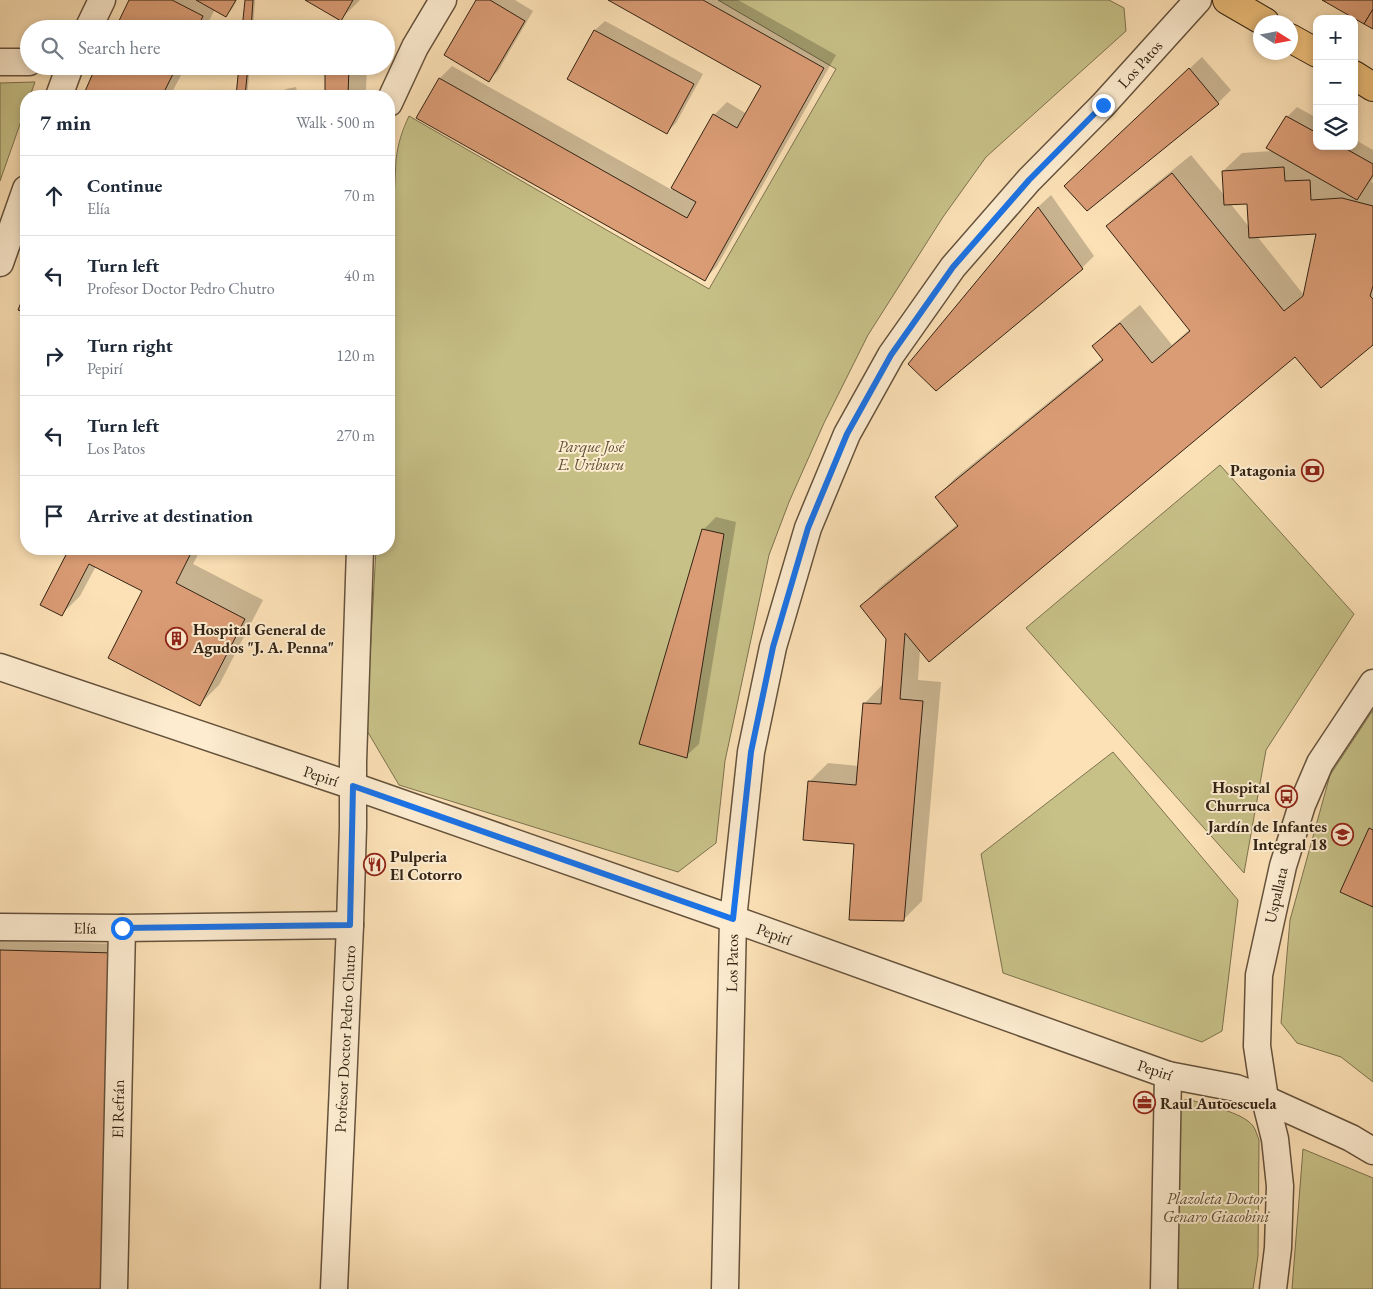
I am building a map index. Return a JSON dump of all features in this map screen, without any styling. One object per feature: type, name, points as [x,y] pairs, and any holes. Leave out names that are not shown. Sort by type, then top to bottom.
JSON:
[{"type":"main road","points":[[1227,0],[1253,15]]},
{"type":"main road","points":[[1298,42],[1313,51]]},
{"type":"main road","points":[[1358,77],[1373,86]]},
{"type":"street","points":[[92,20],[102,0]]},
{"type":"street","points":[[395,91],[416,47],[443,0]]},
{"type":"street","name":"Los Patos","points":[[725,1289],[733,919],[751,752],[773,647],[808,528],[847,434],[891,355],[953,267],[1029,180],[1103,105],[1198,0]]},
{"type":"street","points":[[0,62],[20,62]]},
{"type":"street","points":[[62,90],[67,75]]},
{"type":"street","points":[[0,263],[20,206]]},
{"type":"street","name":"Profesor Doctor Pedro Chutro","points":[[334,1289],[350,925],[360,555]]},
{"type":"street","name":"Pepirí","points":[[0,667],[353,786],[733,919],[1168,1075],[1236,1088],[1351,1138],[1373,1151]]},
{"type":"street","name":"Uspallata","points":[[1273,1289],[1278,1248],[1280,1186],[1275,1139],[1265,1099],[1257,1046],[1259,975],[1283,866],[1302,805],[1320,763],[1373,682]]},
{"type":"street","name":"Elía","points":[[0,927],[122,928],[350,925]]},
{"type":"street","name":"El Refrán","points":[[114,1289],[122,928]]},
{"type":"street","points":[[1164,1289],[1168,1075]]},
{"type":"green space","name":"Parque José E. Uriburu","points":[[718,0],[1109,0],[1124,8],[1126,31],[986,157],[943,217],[868,335],[824,423],[789,502],[769,555],[725,761],[716,843],[678,872],[399,785],[366,729],[376,555],[395,555],[395,180],[398,148],[409,116],[709,289],[836,69]]},
{"type":"green space","points":[[35,82],[32,90],[20,90],[20,124],[0,181],[0,83]]},
{"type":"green space","points":[[1220,465],[1354,614],[1266,750],[1244,873],[1026,628]]},
{"type":"green space","points":[[1373,710],[1373,1082],[1341,1057],[1297,1043],[1281,1023],[1290,920],[1330,775]]},
{"type":"green space","points":[[1113,752],[1238,900],[1222,1031],[1202,1042],[1003,973],[981,854]]},
{"type":"green space","name":"Plazoleta Doctor Genaro Giacobini","points":[[1188,1099],[1233,1113],[1248,1121],[1256,1131],[1259,1140],[1258,1256],[1253,1289],[1172,1289],[1178,1105]]},
{"type":"green space","points":[[1303,1149],[1373,1178],[1373,1289],[1292,1289]]},
{"type":"building","points":[[129,0],[172,0],[203,16],[201,20],[119,20]]},
{"type":"building","points":[[196,0],[236,0],[226,17]]},
{"type":"building","points":[[245,0],[253,0],[252,20],[243,20]]},
{"type":"building","points":[[305,0],[353,0],[342,20]]},
{"type":"building","points":[[476,0],[490,0],[525,21],[489,82],[444,55]]},
{"type":"building","points":[[608,0],[703,0],[824,68],[705,281],[416,118],[439,78],[687,218],[696,202],[671,188],[713,114],[737,128],[761,86]]},
{"type":"building","points":[[1322,0],[1373,0],[1373,9],[1364,24],[1358,21],[1358,15],[1348,15]]},
{"type":"building","points":[[1373,9],[1373,29],[1364,24]]},
{"type":"building","points":[[594,30],[694,84],[667,134],[567,79]]},
{"type":"building","points":[[1189,68],[1219,104],[1087,211],[1064,186]]},
{"type":"building","points":[[92,75],[172,75],[165,90],[86,90]]},
{"type":"building","points":[[238,75],[247,75],[246,90],[237,90]]},
{"type":"building","points":[[325,75],[349,75],[348,90],[325,90]]},
{"type":"building","points":[[1286,116],[1313,131],[1313,150],[1348,150],[1373,164],[1373,175],[1357,200],[1266,148]]},
{"type":"building","points":[[1284,167],[1285,181],[1310,180],[1311,200],[1342,198],[1373,206],[1373,286],[1370,296],[1373,299],[1373,345],[1321,388],[1295,357],[929,662],[905,633],[900,699],[923,701],[904,921],[849,920],[854,844],[803,840],[808,781],[856,785],[863,703],[881,704],[886,639],[860,606],[958,526],[935,497],[1103,360],[1092,346],[1120,323],[1152,363],[1190,331],[1106,226],[1172,173],[1284,311],[1303,296],[1316,234],[1249,238],[1247,204],[1224,205],[1222,171]]},
{"type":"building","points":[[1038,207],[1083,269],[936,391],[908,364]]},
{"type":"building","points":[[702,529],[724,534],[687,758],[639,744]]},
{"type":"building","name":"Hospital General de Agudos \"J. A. Penna\"","points":[[66,555],[190,555],[176,583],[245,619],[200,706],[108,658],[142,591],[89,564],[62,616],[40,605]]},
{"type":"building","points":[[1369,828],[1373,830],[1373,907],[1340,892]]},
{"type":"building","points":[[0,950],[114,953],[108,1289],[0,1289]]},
{"type":"place","name":"Patagonia","points":[[1312,470]]},
{"type":"place","name":"Hospital General de Agudos \"J. A. Penna\"","points":[[177,638]]},
{"type":"place","name":"Hospital Churruca","points":[[1286,796]]},
{"type":"place","name":"Jardín de Infantes Integral 18","points":[[1343,835]]},
{"type":"place","name":"Pulperia El Cotorro","points":[[374,865]]},
{"type":"place","name":"Raul Autoescuela","points":[[1144,1103]]},
{"type":"route","points":[[122,928],[350,925],[353,786],[733,919],[751,752],[773,647],[808,528],[847,434],[891,355],[953,267],[1029,180],[1103,105]]}]
